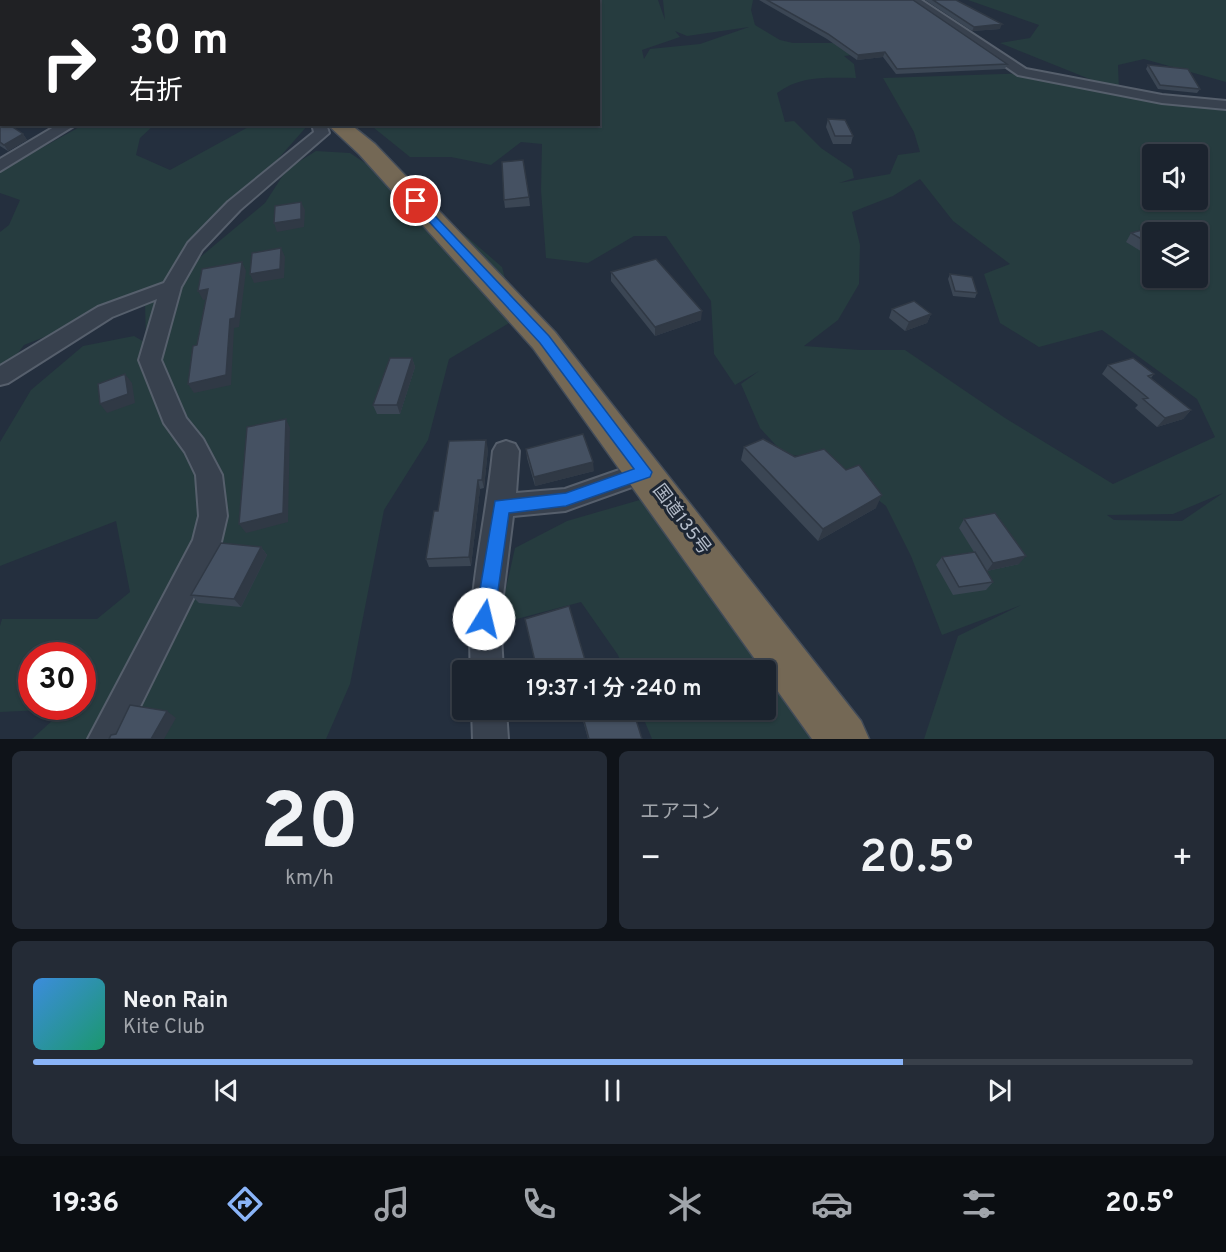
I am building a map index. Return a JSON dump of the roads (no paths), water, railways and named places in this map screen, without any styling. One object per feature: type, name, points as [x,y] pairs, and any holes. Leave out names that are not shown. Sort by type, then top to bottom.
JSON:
[{"type":"highway","name":"国道135号","points":[[339,126],[367,149],[544,340],[843,739]]},
{"type":"street","points":[[914,0],[1022,72],[1162,99],[1226,105]]},
{"type":"street","points":[[0,166],[67,126]]},
{"type":"street","points":[[105,739],[207,542],[213,516],[209,475],[194,446],[176,423],[150,360],[171,287],[194,247],[234,206],[322,133],[320,126]]},
{"type":"street","points":[[0,377],[105,312],[171,287]]},
{"type":"street","points":[[486,660],[484,619],[501,506],[506,451]]},
{"type":"street","points":[[501,506],[566,500],[645,472]]},
{"type":"street","points":[[490,720],[491,739]]}]
